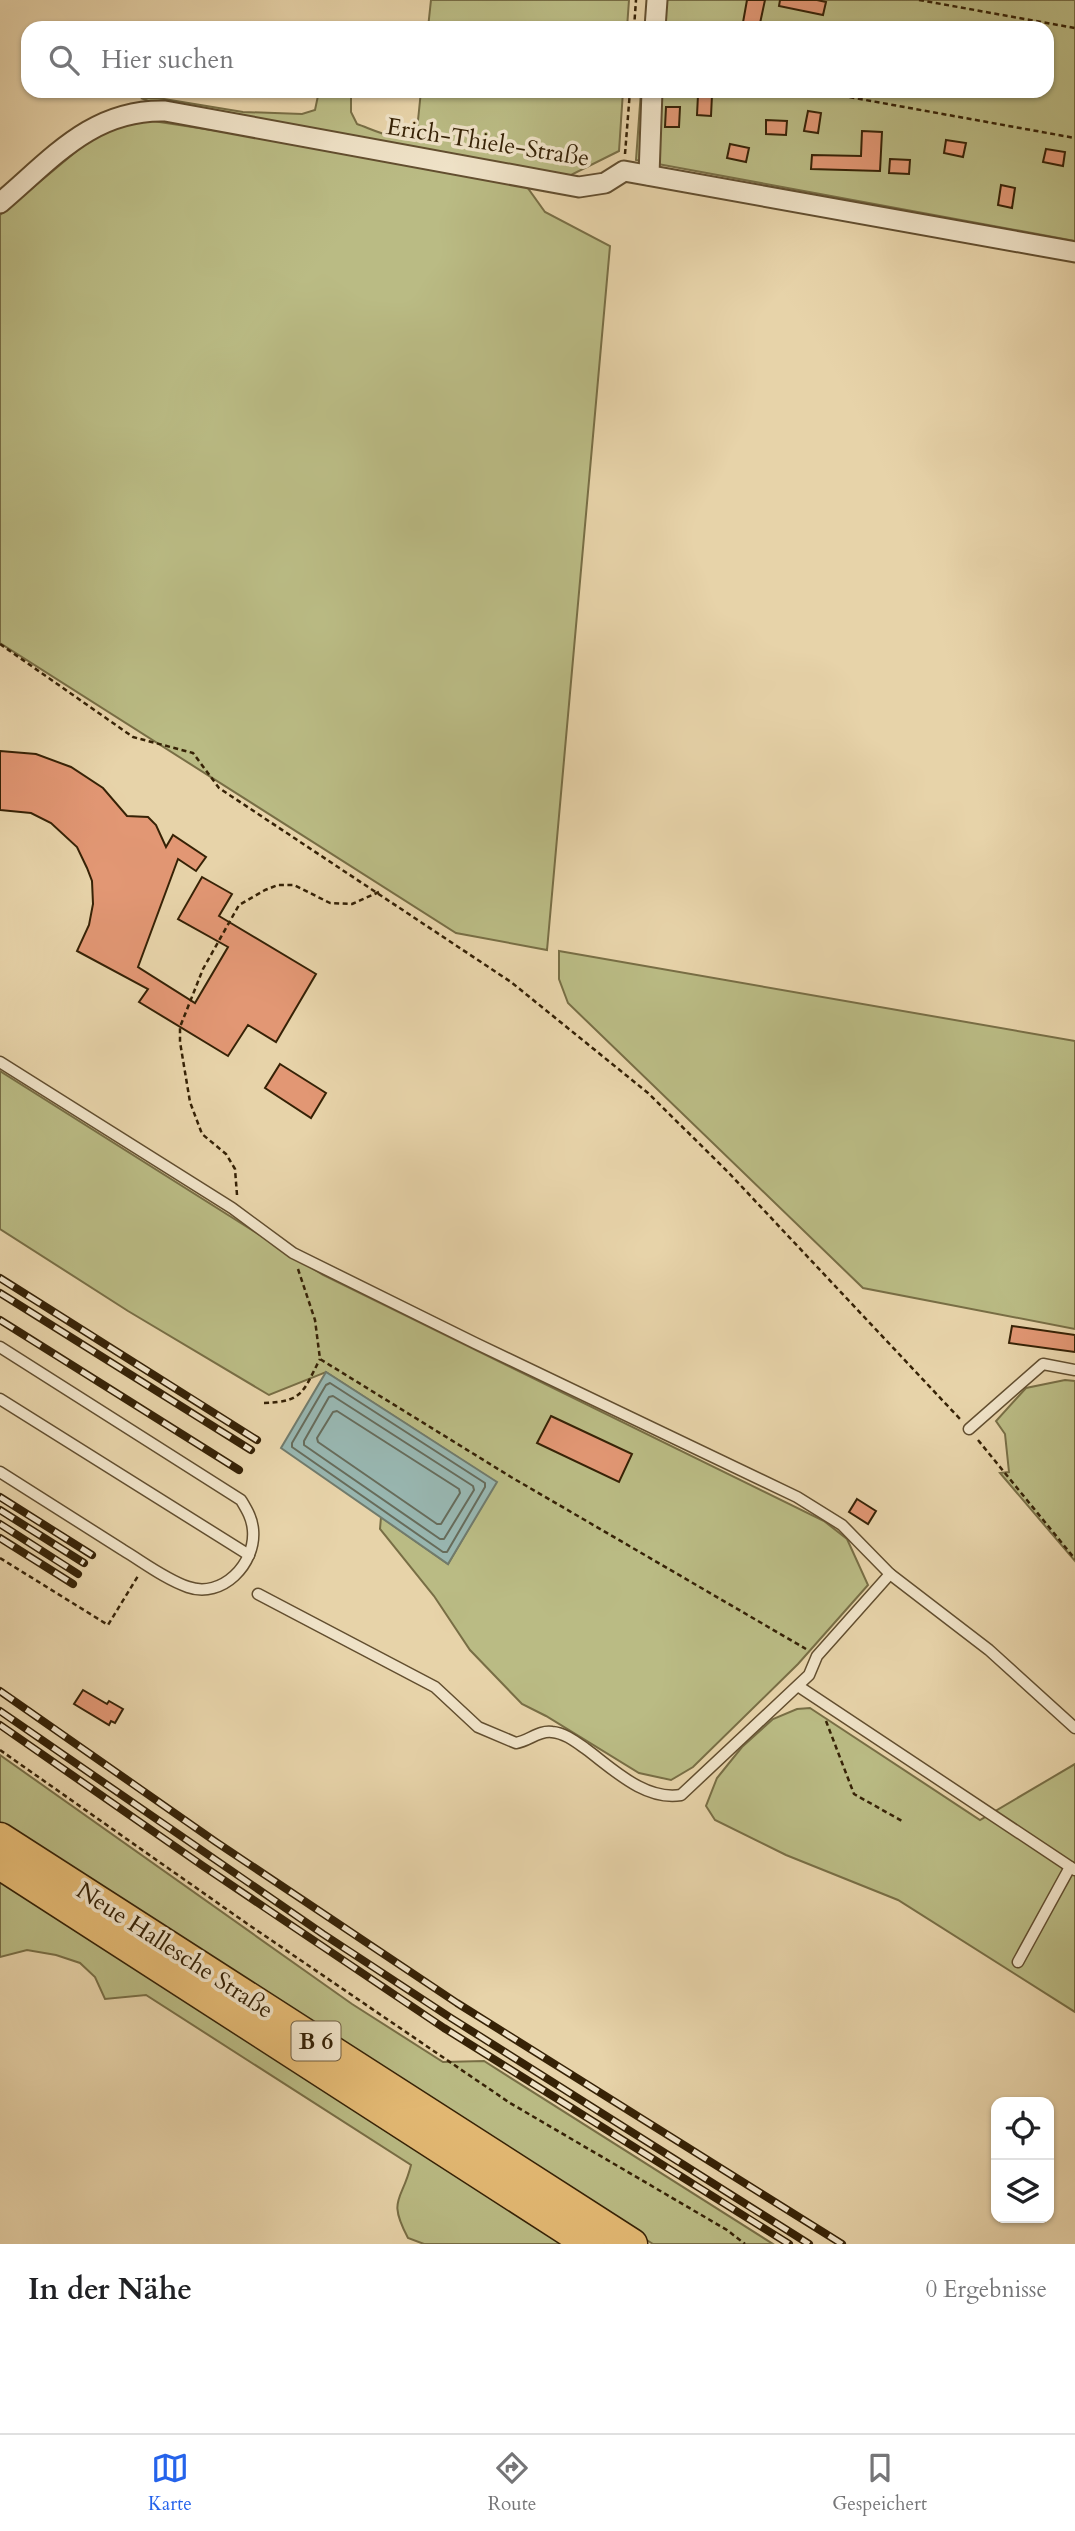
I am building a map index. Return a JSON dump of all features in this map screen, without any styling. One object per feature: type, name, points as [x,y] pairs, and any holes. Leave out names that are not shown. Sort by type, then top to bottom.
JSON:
[{"type":"main road","name":"Neue Hallesche Straße","points":[[0,1838],[632,2244]]},
{"type":"main road","name":"Neue Hallesche Straße","points":[[0,1864],[589,2244]]},
{"type":"street","points":[[656,21],[657,0]]},
{"type":"street","points":[[649,175],[652,98]]},
{"type":"street","name":"Erich-Thiele-Straße","points":[[0,202],[96,124],[143,110],[165,111],[579,187],[605,183],[624,171],[1075,252]]},
{"type":"lane","points":[[0,1062],[232,1208],[293,1253],[797,1497],[842,1525],[890,1574],[989,1650],[1075,1728]]},
{"type":"lane","points":[[0,1347],[241,1500],[250,1514],[253,1532],[248,1555],[237,1573],[223,1586],[207,1590],[188,1587],[146,1564],[0,1472]]},
{"type":"lane","points":[[969,1429],[1043,1364],[1075,1370]]},
{"type":"lane","points":[[0,1399],[248,1555]]},
{"type":"lane","points":[[258,1594],[435,1687],[478,1727],[488,1732],[516,1743],[541,1733],[559,1733],[638,1786],[670,1797],[681,1796],[809,1675],[817,1656],[890,1574]]},
{"type":"lane","points":[[798,1686],[1072,1868],[1018,1962]]},
{"type":"path","points":[[634,21],[636,0]]},
{"type":"path","points":[[919,0],[1036,21]]},
{"type":"path","points":[[1054,24],[1075,28]]},
{"type":"path","points":[[624,171],[629,98]]},
{"type":"path","points":[[855,98],[1075,138]]},
{"type":"path","points":[[0,644],[133,737],[193,753],[219,788],[511,982],[648,1093],[737,1182],[969,1429],[1075,1559]]},
{"type":"path","points":[[232,1208],[238,1188],[235,1169],[226,1154],[202,1135],[190,1102],[180,1042],[180,1027],[203,969],[239,905],[265,890],[278,885],[294,885],[330,903],[352,904],[379,892]]},
{"type":"path","points":[[264,1403],[285,1402],[300,1395],[320,1359],[315,1320],[293,1253]]},
{"type":"path","points":[[320,1359],[511,1477],[817,1656]]},
{"type":"path","points":[[0,1558],[108,1625],[146,1564]]},
{"type":"path","points":[[817,1698],[854,1794],[902,1821]]},
{"type":"path","points":[[0,1750],[248,1925],[510,2104],[727,2230],[745,2244]]},
{"type":"green space","points":[[431,0],[629,0],[628,21],[429,21]]},
{"type":"green space","points":[[648,0],[1075,0],[1075,241],[636,160],[640,98],[1054,98],[1054,21],[646,21]]},
{"type":"green space","points":[[141,98],[158,98],[243,112],[302,114],[315,110],[318,98],[351,98],[351,112],[357,124],[380,133],[404,137],[417,130],[420,98],[623,98],[619,151],[569,176],[158,105]]},
{"type":"green space","points":[[153,121],[410,160],[527,187],[545,212],[610,246],[547,950],[456,933],[0,643],[0,215],[97,134],[121,124]]},
{"type":"green space","points":[[559,951],[1075,1041],[1075,1329],[863,1288],[568,1003],[559,979]]},
{"type":"green space","points":[[0,1071],[323,1275],[824,1521],[847,1539],[868,1585],[798,1664],[693,1767],[671,1780],[639,1773],[522,1704],[470,1650],[434,1596],[380,1529],[381,1517],[448,1564],[496,1482],[326,1372],[269,1395],[128,1311],[0,1229]]},
{"type":"green space","points":[[1065,1380],[1075,1381],[1075,1561],[1000,1473],[1009,1472],[1005,1434],[996,1421],[1026,1388]]},
{"type":"green space","points":[[810,1708],[980,1820],[1075,1764],[1075,2012],[898,1900],[786,1855],[715,1820],[706,1806],[717,1778],[742,1747],[773,1719],[797,1709]]},
{"type":"green space","points":[[0,1755],[352,2004],[443,2062],[484,2061],[773,2244],[653,2244],[0,1827]]},
{"type":"green space","points":[[0,1877],[572,2244],[424,2244],[408,2238],[397,2207],[411,2165],[146,1995],[105,1999],[95,1977],[80,1963],[56,1955],[27,1950],[0,1957]]},
{"type":"water","points":[[326,1372],[497,1482],[448,1564],[281,1448]]},
{"type":"building","points":[[747,0],[765,0],[760,21],[743,21]]},
{"type":"building","points":[[780,0],[826,2],[823,15],[779,6]]},
{"type":"building","points":[[698,98],[712,98],[711,116],[697,115]]},
{"type":"building","points":[[666,107],[680,107],[679,127],[665,127]]},
{"type":"building","points":[[808,111],[821,113],[818,133],[804,131]]},
{"type":"building","points":[[766,120],[787,121],[786,135],[766,134]]},
{"type":"building","points":[[862,131],[882,132],[880,171],[811,169],[812,155],[861,156]]},
{"type":"building","points":[[946,140],[966,143],[963,157],[944,153]]},
{"type":"building","points":[[730,144],[749,148],[746,162],[727,158]]},
{"type":"building","points":[[1046,149],[1065,152],[1063,166],[1043,162]]},
{"type":"building","points":[[890,159],[910,160],[909,174],[889,173]]},
{"type":"building","points":[[1001,185],[1015,188],[1012,208],[998,205]]},
{"type":"building","points":[[0,751],[36,754],[71,767],[103,788],[127,816],[148,817],[156,825],[166,847],[173,835],[206,857],[196,871],[178,859],[138,967],[195,1003],[228,947],[178,919],[202,877],[232,894],[219,916],[316,974],[276,1042],[248,1025],[228,1056],[139,1002],[148,989],[77,951],[89,925],[93,904],[92,881],[87,868],[77,847],[51,823],[31,813],[0,810]]},
{"type":"building","points":[[280,1064],[326,1093],[311,1118],[265,1088]]},
{"type":"building","points":[[1012,1326],[1075,1335],[1075,1352],[1009,1343]]},
{"type":"building","points":[[551,1416],[632,1454],[619,1482],[537,1443]]},
{"type":"building","points":[[857,1499],[876,1511],[868,1524],[849,1512]]},
{"type":"building","points":[[83,1690],[107,1704],[109,1701],[123,1709],[115,1723],[111,1721],[109,1725],[74,1704]]},
{"type":"railway","points":[[0,1278],[257,1440]]},
{"type":"railway","points":[[0,1293],[251,1450]]},
{"type":"railway","points":[[0,1320],[239,1470]]},
{"type":"railway","points":[[0,1497],[92,1555]]},
{"type":"railway","points":[[0,1510],[84,1563]]},
{"type":"railway","points":[[0,1524],[78,1574]]},
{"type":"railway","points":[[0,1538],[73,1584]]},
{"type":"railway","points":[[0,1691],[216,1842],[457,2003],[842,2244]]},
{"type":"railway","points":[[0,1711],[323,1934],[809,2244]]},
{"type":"railway","points":[[0,1725],[444,2028],[789,2244]]}]
